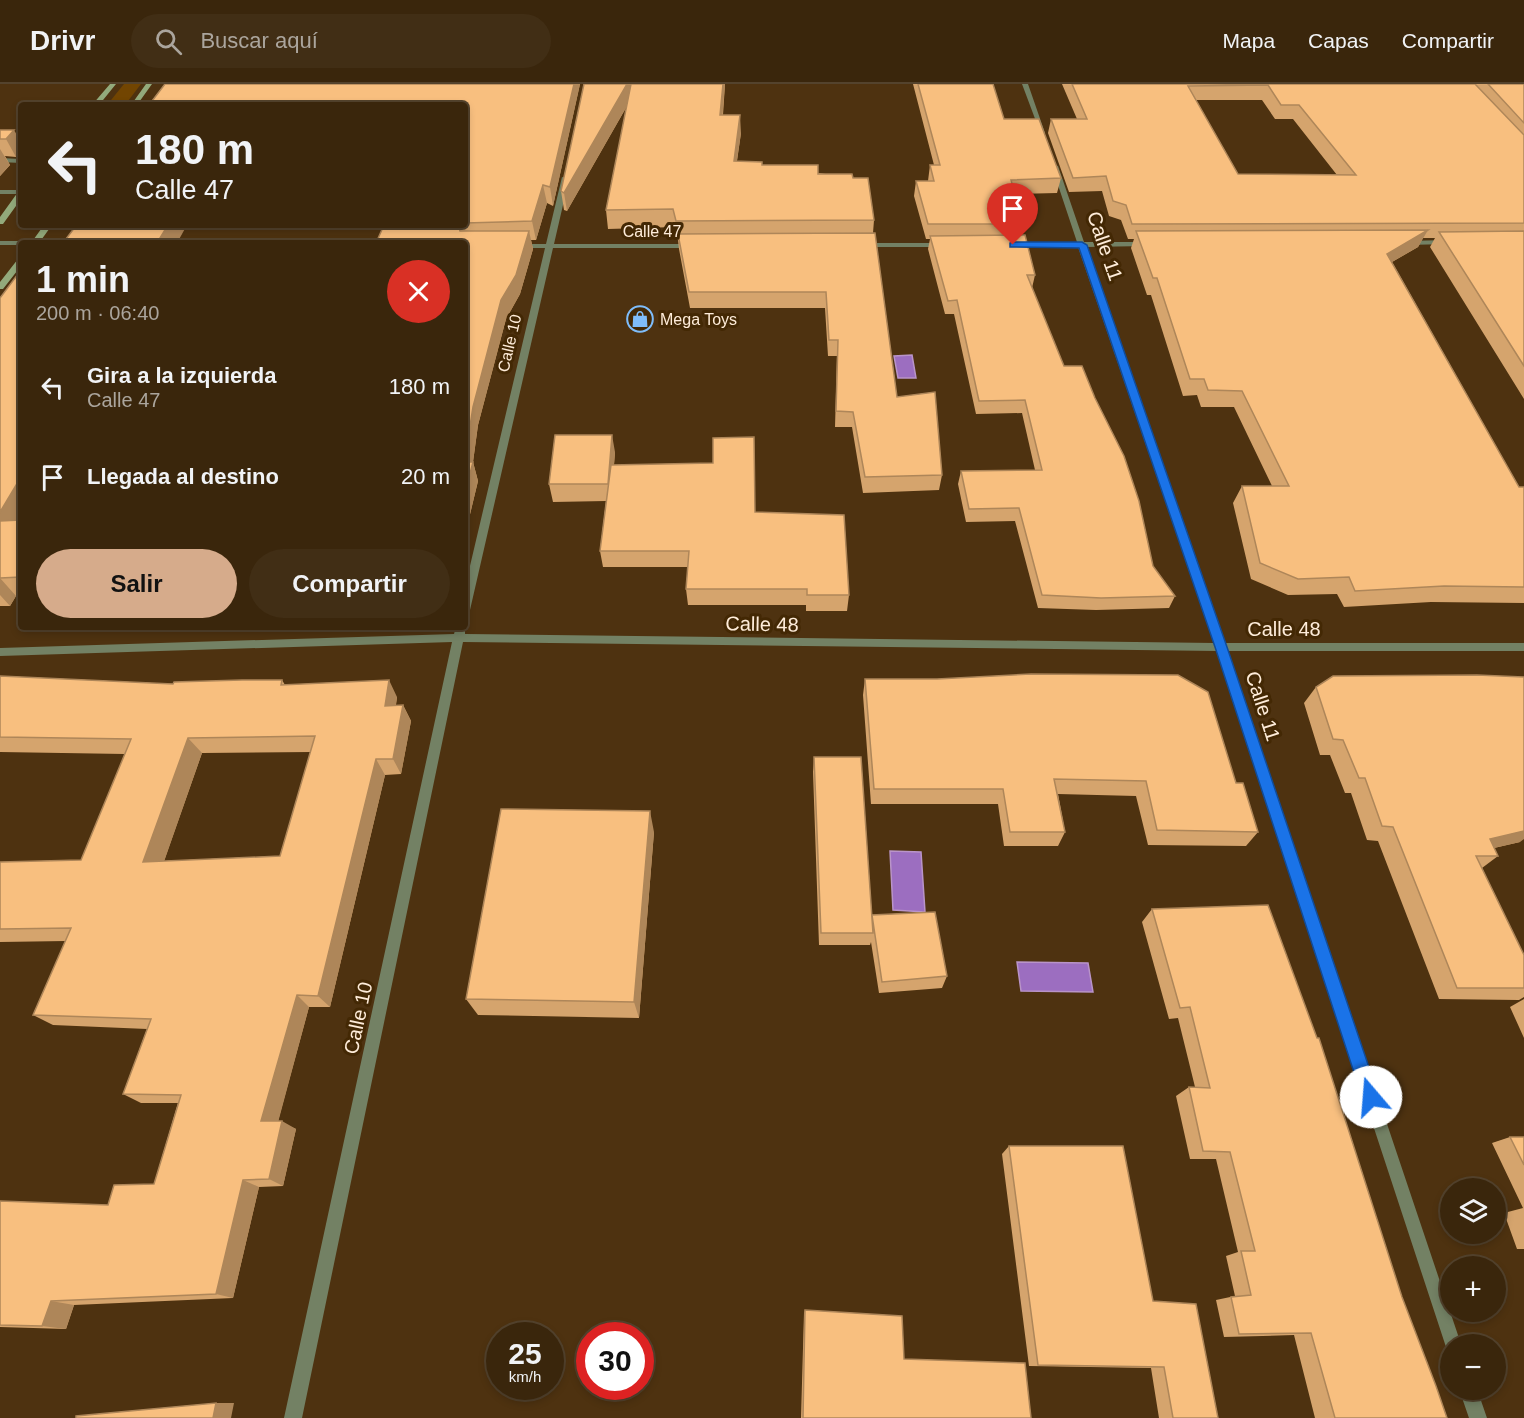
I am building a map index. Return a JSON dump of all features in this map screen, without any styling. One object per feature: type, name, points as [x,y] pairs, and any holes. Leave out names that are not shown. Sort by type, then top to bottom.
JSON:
[{"type":"main road","points":[[98,102],[113,84]]},
{"type":"main road","points":[[136,102],[149,84]]},
{"type":"main road","points":[[0,222],[18,197]]},
{"type":"main road","points":[[0,287],[18,265]]},
{"type":"street","name":"Calle 11","points":[[1026,84],[1221,647],[1450,1334]]},
{"type":"street","points":[[0,160],[18,160]]},
{"type":"street","name":"Calle 10","points":[[468,597],[568,165]]},
{"type":"street","points":[[0,192],[18,193]]},
{"type":"street","points":[[1393,243],[1452,242]]},
{"type":"street","points":[[0,243],[18,243]]},
{"type":"street","points":[[999,245],[1154,244]]},
{"type":"street","points":[[858,245],[952,245]]},
{"type":"street","name":"Calle 47","points":[[508,246],[704,246]]},
{"type":"street","name":"Calle 10","points":[[293,1418],[460,633]]},
{"type":"street","name":"Calle 48","points":[[0,652],[460,633],[1221,647],[1524,647]]},
{"type":"street","points":[[1472,1400],[1478,1418]]},
{"type":"shaded area","points":[[124,84],[141,84],[127,102],[109,102]]},
{"type":"shaded area","points":[[912,355],[916,378],[898,378],[894,356]]},
{"type":"shaded area","points":[[890,851],[921,852],[925,912],[893,910]]},
{"type":"shaded area","points":[[1017,962],[1088,963],[1093,992],[1021,991]]},
{"type":"building","points":[[165,84],[574,84],[550,187],[543,185],[532,221],[468,223],[468,102],[151,102]]},
{"type":"building","points":[[584,84],[627,84],[564,193],[561,191]]},
{"type":"building","points":[[631,84],[723,84],[720,115],[740,115],[734,161],[762,162],[762,165],[818,165],[818,174],[852,174],[853,178],[868,178],[874,220],[676,221],[673,209],[606,210]]},
{"type":"building","points":[[918,84],[993,84],[1004,119],[1039,119],[1061,178],[1011,180],[1023,224],[928,224],[916,181],[934,181],[930,165],[940,165]]},
{"type":"building","points":[[1072,84],[1475,84],[1524,135],[1524,223],[1132,224],[1126,205],[1113,201],[1106,176],[1073,178],[1051,119],[1087,119]],"holes":[[[1268,85],[1281,105],[1299,105],[1356,175],[1238,174],[1188,86]]]},
{"type":"building","points":[[1488,84],[1524,84],[1524,123]]},
{"type":"building","points":[[0,130],[14,130],[6,139],[0,139]]},
{"type":"building","points":[[74,228],[166,228],[159,240],[65,240]]},
{"type":"building","points":[[383,228],[529,231],[516,275],[501,300],[473,407],[468,439],[468,240],[377,240]]},
{"type":"building","points":[[1428,230],[1387,254],[1519,487],[1524,487],[1524,587],[1444,586],[1355,591],[1349,577],[1298,579],[1260,563],[1242,486],[1289,486],[1242,391],[1208,390],[1204,379],[1190,379],[1157,278],[1153,278],[1136,231]]},
{"type":"building","points":[[1524,231],[1524,366],[1439,232]]},
{"type":"building","points":[[875,233],[897,397],[935,392],[942,475],[865,477],[853,412],[836,411],[838,340],[829,340],[826,292],[689,292],[678,234]]},
{"type":"building","points":[[1025,235],[1035,275],[1027,275],[1064,366],[1082,366],[1124,456],[1139,501],[1153,566],[1175,596],[1101,598],[1042,595],[1019,508],[969,509],[961,471],[1042,470],[1025,400],[979,401],[957,300],[948,301],[930,236]]},
{"type":"building","points":[[18,274],[18,482],[0,512],[0,298]]},
{"type":"building","points":[[555,435],[612,435],[608,484],[549,484]]},
{"type":"building","points":[[754,437],[755,512],[844,515],[849,595],[807,595],[807,589],[686,589],[689,551],[600,551],[611,465],[713,463],[713,438]]},
{"type":"building","points":[[468,462],[473,462],[468,481]]},
{"type":"building","points":[[18,520],[18,577],[0,578],[0,521]]},
{"type":"building","points":[[1031,674],[1178,675],[1208,692],[1236,783],[1243,783],[1258,832],[1157,830],[1146,781],[1054,779],[1065,832],[1010,832],[1003,789],[874,789],[865,679],[937,679]]},
{"type":"building","points":[[0,676],[173,684],[174,682],[282,680],[281,685],[389,680],[385,706],[403,705],[393,759],[376,759],[318,996],[297,995],[261,1121],[282,1121],[269,1179],[243,1180],[216,1294],[51,1301],[42,1326],[0,1325],[0,1201],[108,1205],[114,1185],[154,1184],[181,1095],[123,1094],[151,1019],[33,1015],[71,928],[0,929],[0,862],[81,860],[131,739],[0,737]],"holes":[[[315,736],[280,856],[143,862],[188,738]]]},
{"type":"building","points":[[1333,676],[1524,677],[1524,831],[1490,839],[1498,856],[1476,856],[1524,955],[1524,988],[1457,988],[1393,827],[1382,826],[1365,778],[1359,778],[1343,740],[1333,739],[1316,687]]},
{"type":"building","points":[[814,757],[861,757],[873,933],[821,933]]},
{"type":"building","points":[[501,809],[650,811],[634,1002],[466,999]]},
{"type":"building","points":[[1268,905],[1317,1038],[1319,1038],[1402,1297],[1447,1418],[1335,1418],[1311,1333],[1239,1334],[1231,1297],[1251,1295],[1241,1251],[1255,1251],[1230,1152],[1203,1151],[1189,1087],[1210,1088],[1190,1007],[1180,1008],[1152,909]]},
{"type":"building","points":[[935,912],[947,976],[882,982],[872,915]]},
{"type":"building","points":[[1510,1137],[1524,1137],[1524,1165]]},
{"type":"building","points":[[1009,1146],[1123,1146],[1153,1301],[1196,1304],[1218,1418],[1173,1418],[1164,1367],[1038,1365]]},
{"type":"building","points":[[805,1310],[902,1316],[904,1359],[1025,1363],[1031,1418],[803,1418]]},
{"type":"building","points":[[216,1403],[213,1418],[76,1418],[76,1416]]},
{"type":"place","name":"Mega Toys","points":[[640,319]]},
{"type":"route","points":[[1013,245],[1082,245],[1221,647],[1371,1097]]}]
